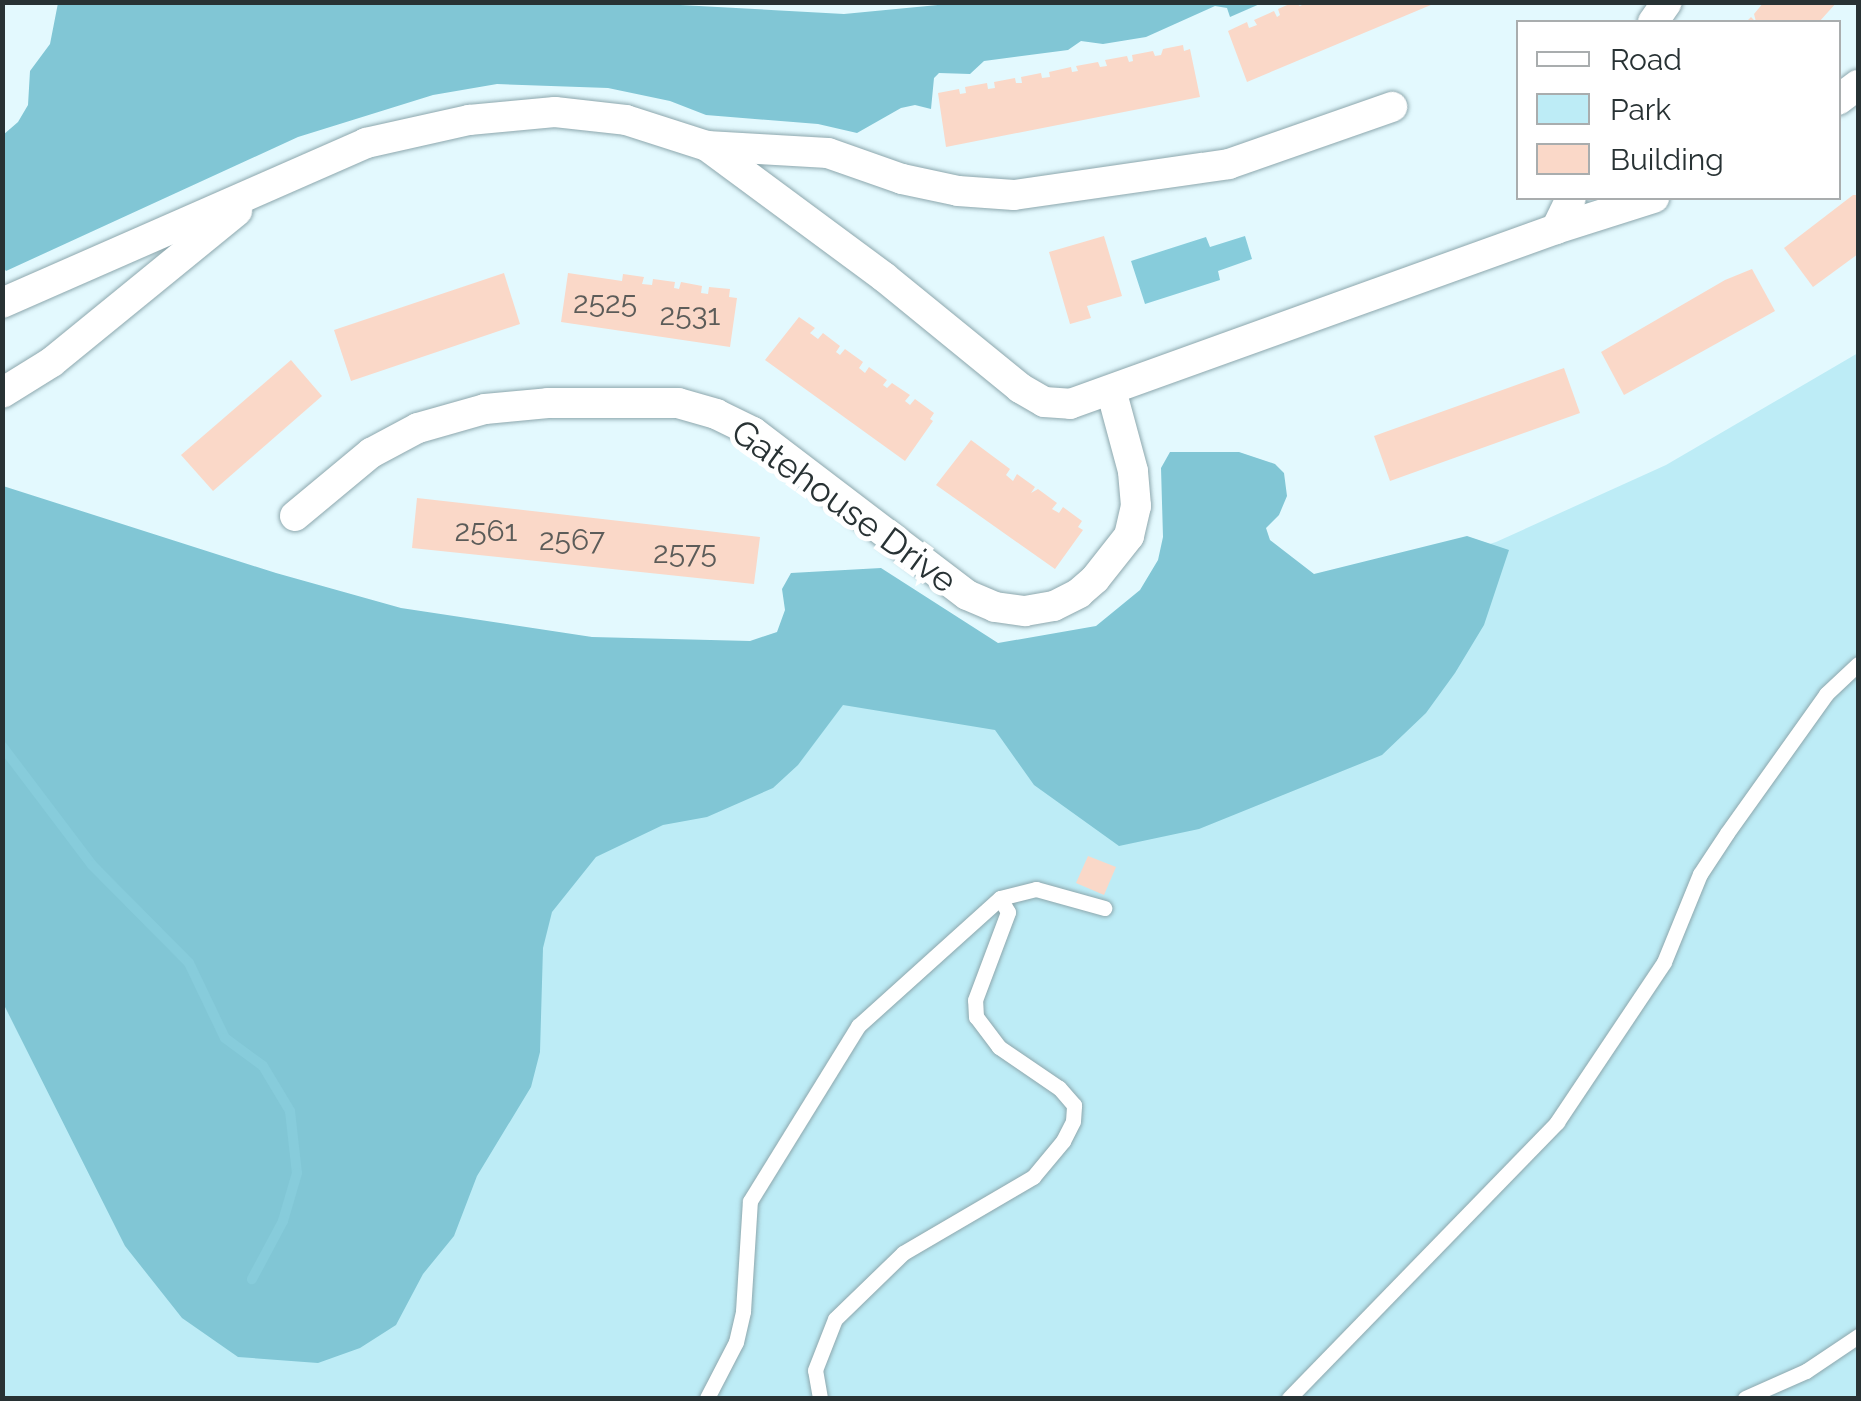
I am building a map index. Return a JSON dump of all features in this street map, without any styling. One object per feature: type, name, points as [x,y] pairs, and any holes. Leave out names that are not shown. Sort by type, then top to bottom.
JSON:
[{"type":"street","points":[[2,303],[366,144],[486,118],[555,112],[626,120],[707,146],[828,153],[920,183],[1014,195],[1229,164],[1392,107]]},
{"type":"street","points":[[707,146],[1044,402],[1070,404],[1556,229],[1648,200]]},
{"type":"street","points":[[2,393],[52,362],[260,191]]},
{"type":"street","points":[[1556,229],[1570,200]]},
{"type":"street","name":"Gatehouse Drive","points":[[295,516],[371,452],[418,428],[485,409],[533,404],[678,403],[716,414],[753,432],[967,595],[995,607],[1024,611],[1054,606],[1078,593],[1095,579],[1129,536],[1136,506],[1133,470],[1112,392]]},
{"type":"lane","points":[[1289,1398],[1557,1122],[1664,962],[1700,874],[1726,833],[1826,694],[1858,664]]},
{"type":"lane","points":[[708,1398],[736,1342],[744,1311],[745,1224],[758,1182],[858,1026],[1000,898],[1036,890],[1104,908]]},
{"type":"lane","points":[[820,1398],[815,1370],[835,1319],[903,1253],[1033,1177],[1063,1141],[1073,1121],[1074,1106],[1059,1088],[999,1047],[976,1017],[975,1000],[1008,912],[1000,898]]},
{"type":"lane","points":[[1745,1398],[1806,1371],[1858,1336]]},
{"type":"green space","points":[[1858,353],[1858,1398],[3,1398],[2,515],[428,631],[919,663],[1309,600],[1496,542],[1666,465]]},
{"type":"shaded area","points":[[969,2],[1262,3],[1230,17],[1227,8],[1215,6],[1146,37],[1103,44],[1081,41],[1068,50],[984,61],[970,74],[939,73],[934,78],[931,109],[915,105],[901,108],[857,133],[818,124],[706,115],[670,101],[608,88],[497,84],[433,95],[298,137],[6,271],[3,267],[3,135],[18,122],[28,105],[30,71],[50,44],[58,3],[643,3],[844,14]]},
{"type":"shaded area","points":[[1245,236],[1252,259],[1218,271],[1220,280],[1145,304],[1131,261],[1206,237],[1210,247]]},
{"type":"shaded area","points":[[1170,452],[1239,452],[1275,464],[1284,473],[1287,496],[1279,515],[1266,528],[1270,540],[1314,574],[1467,536],[1509,550],[1484,625],[1455,673],[1426,713],[1382,755],[1199,829],[1119,846],[1034,785],[995,730],[843,705],[798,765],[773,788],[707,817],[663,825],[596,857],[552,912],[543,948],[540,1052],[531,1087],[477,1176],[454,1236],[423,1274],[396,1325],[360,1348],[318,1363],[238,1357],[182,1318],[125,1246],[3,1003],[3,486],[276,573],[401,608],[592,637],[750,641],[777,632],[785,610],[782,589],[791,573],[881,568],[998,643],[1096,626],[1140,590],[1158,560],[1163,537],[1161,468]]},
{"type":"building","points":[[1294,2],[1300,6],[1308,2],[1438,2],[1247,82],[1228,31],[1247,22],[1249,28],[1257,25],[1254,20],[1274,11],[1277,17],[1278,9]]},
{"type":"building","points":[[1764,2],[1837,2],[1821,20],[1756,20],[1754,14]]},
{"type":"building","points":[[1183,45],[1184,51],[1190,49],[1200,97],[946,147],[938,93],[959,89],[960,94],[966,93],[965,87],[987,83],[988,89],[995,88],[994,82],[1015,78],[1016,83],[1022,83],[1021,77],[1041,73],[1042,78],[1050,77],[1049,72],[1071,67],[1072,72],[1078,71],[1076,66],[1098,62],[1100,67],[1107,66],[1105,60],[1127,56],[1129,62],[1133,61],[1132,55],[1153,51],[1155,56],[1161,55],[1163,49]]},
{"type":"building","points":[[1858,195],[1858,254],[1813,287],[1784,248]]},
{"type":"building","points":[[1104,236],[1122,296],[1087,306],[1091,318],[1070,324],[1049,252]]},
{"type":"building","points":[[1752,269],[1775,311],[1624,395],[1601,352],[1725,280]]},
{"type":"building","points":[[504,273],[520,324],[351,381],[334,330]]},
{"type":"building","points":[[568,273],[622,281],[623,274],[644,277],[642,284],[652,285],[653,279],[675,282],[674,288],[679,289],[681,282],[702,286],[701,293],[708,294],[709,287],[730,289],[729,297],[737,298],[730,347],[561,322]]},
{"type":"building","points":[[799,317],[815,328],[810,333],[818,339],[823,333],[840,346],[836,352],[840,355],[845,349],[863,362],[859,368],[865,373],[869,367],[887,380],[883,385],[887,388],[892,383],[910,395],[905,401],[910,405],[915,399],[934,413],[930,419],[933,421],[905,461],[765,360]]},
{"type":"building","points":[[291,360],[322,396],[213,491],[181,455]]},
{"type":"building","points":[[1564,368],[1580,413],[1390,481],[1374,436]]},
{"type":"building","points":[[971,440],[1010,469],[1006,475],[1013,481],[1017,474],[1035,487],[1031,493],[1038,489],[1057,503],[1052,509],[1059,513],[1063,507],[1082,521],[1078,527],[1083,530],[1055,569],[936,485]]},
{"type":"building","points":[[417,498],[760,537],[754,584],[412,548]]},
{"type":"building","points":[[1088,856],[1116,867],[1104,895],[1076,883]]},
{"type":"waterway","points":[[2,746],[92,865],[189,963],[225,1038],[263,1066],[290,1111],[297,1173],[283,1221],[252,1279]]}]
